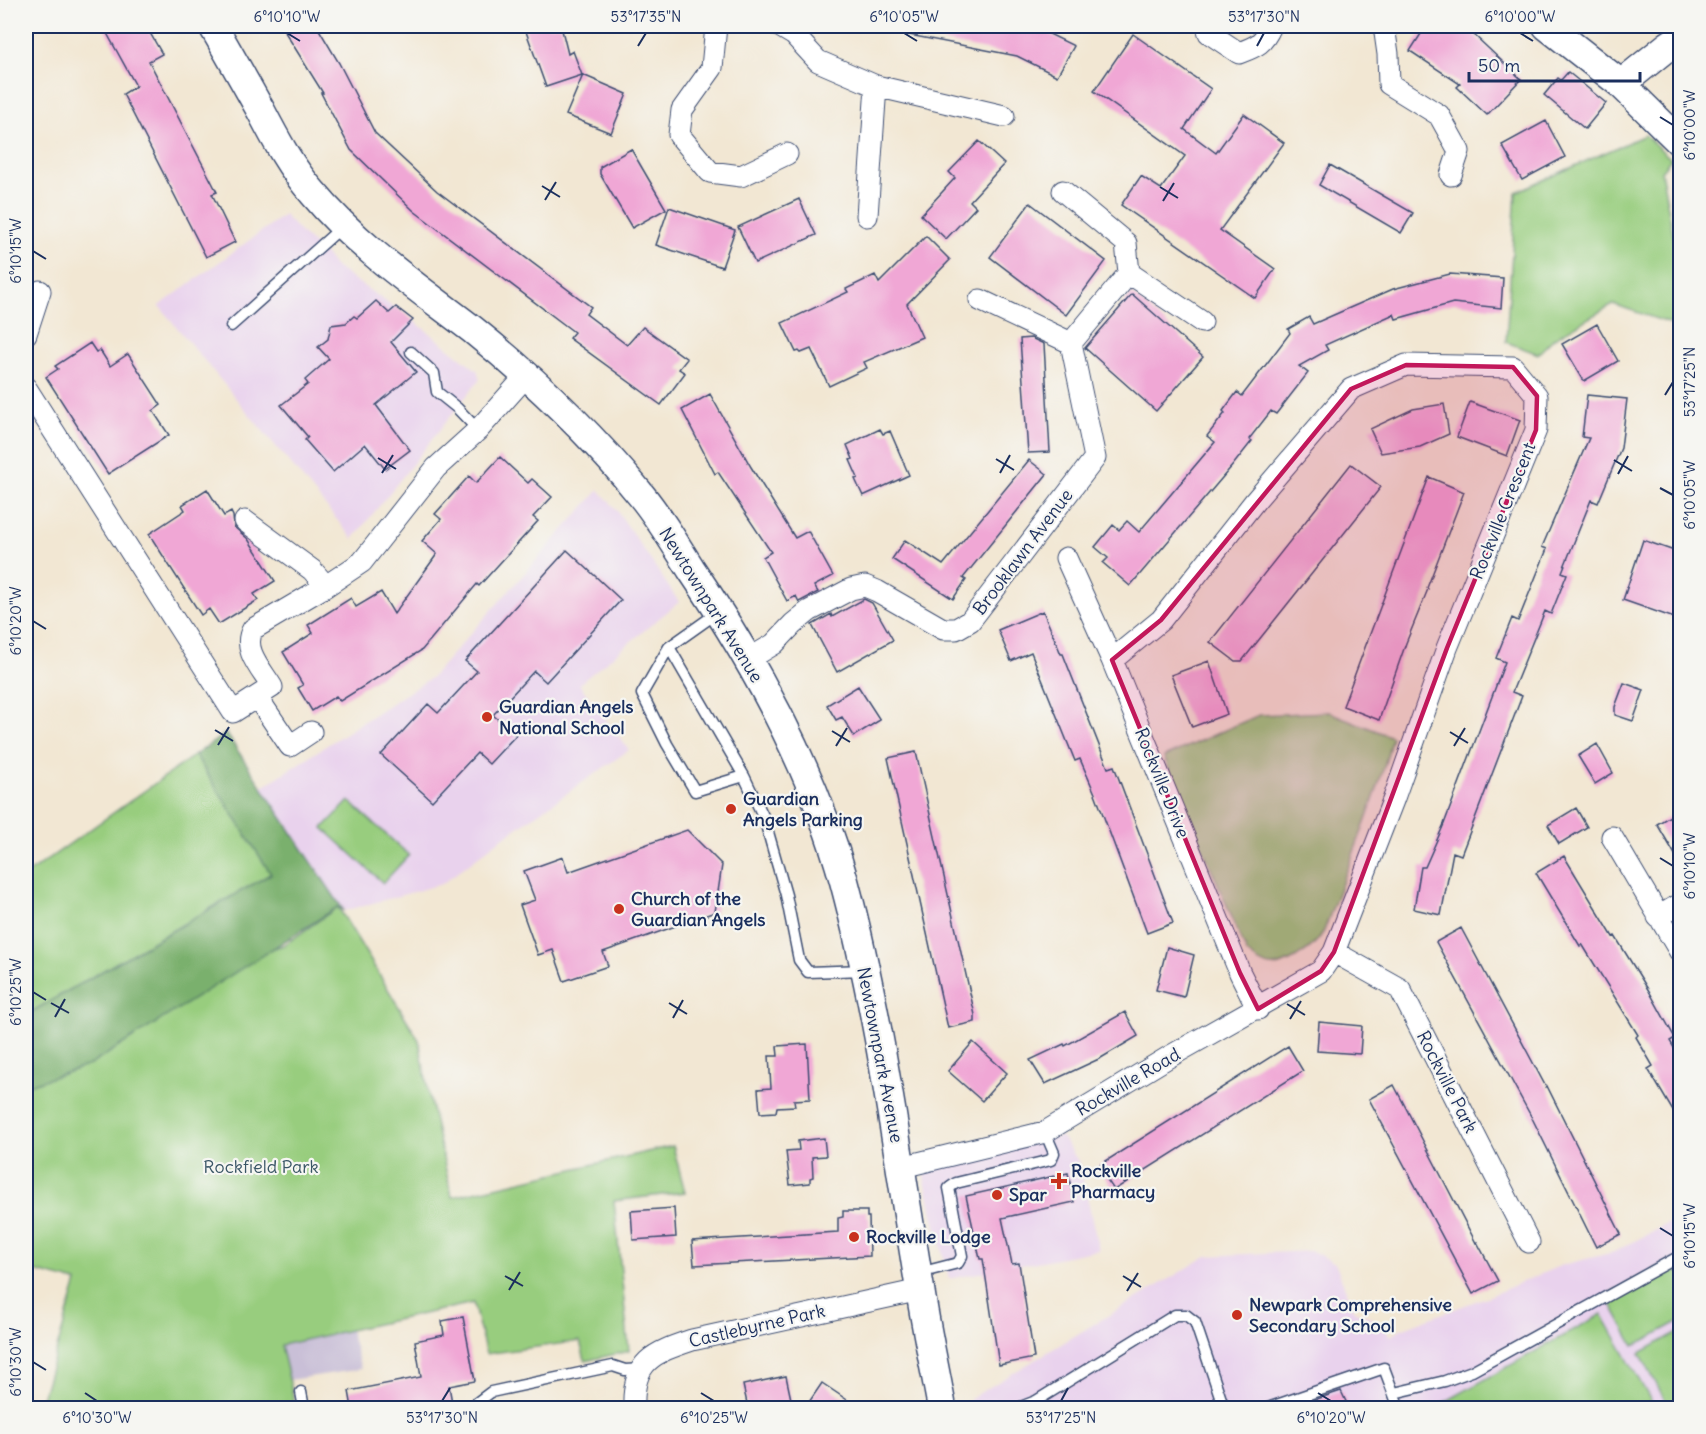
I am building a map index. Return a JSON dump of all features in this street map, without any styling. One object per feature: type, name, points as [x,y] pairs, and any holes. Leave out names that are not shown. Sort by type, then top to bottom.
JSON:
[{"type":"main road","name":"Newtownpark Avenue","points":[[213,26],[292,167],[343,226],[406,280],[472,330],[579,424],[643,497],[720,611],[749,659],[804,767],[843,879],[865,970],[902,1167],[919,1281],[942,1408]]},
{"type":"main road","points":[[1547,26],[1621,84],[1680,142]]},
{"type":"main road","points":[[1621,84],[1680,38]]},
{"type":"street","points":[[716,26],[712,68],[682,110],[679,135],[710,172],[741,176],[787,154]]},
{"type":"street","points":[[779,26],[794,35],[818,61],[876,86],[1004,116]]},
{"type":"street","points":[[1207,26],[1209,33],[1239,53],[1257,46],[1267,35],[1271,26]]},
{"type":"street","points":[[1384,26],[1389,84],[1439,115],[1459,151],[1451,175]]},
{"type":"street","points":[[867,216],[876,86]]},
{"type":"street","points":[[980,300],[1071,342],[1129,273],[1126,243],[1064,191]]},
{"type":"street","points":[[1129,273],[1202,322]]},
{"type":"street","points":[[26,334],[40,291]]},
{"type":"street","name":"Brooklawn Avenue","points":[[749,659],[774,644],[808,611],[851,589],[865,586],[943,629],[956,629],[970,621],[1095,458],[1071,342]]},
{"type":"street","name":"Rockville Crescent","points":[[1112,660],[1161,620],[1255,501],[1351,389],[1406,365],[1513,367],[1537,396],[1536,430],[1447,648],[1394,798],[1334,952]]},
{"type":"street","points":[[26,388],[233,712],[272,687],[248,645],[253,629],[362,562],[442,462],[478,430],[526,376]]},
{"type":"street","points":[[244,520],[312,570],[326,586]]},
{"type":"street","name":"Rockville Drive","points":[[1066,558],[1112,660],[1240,973],[1258,1009]]},
{"type":"street","points":[[257,696],[290,746],[311,732]]},
{"type":"street","points":[[1612,837],[1680,952]]},
{"type":"street","points":[[1658,916],[1680,904]]},
{"type":"street","name":"Rockville Road","points":[[902,1167],[1045,1132],[1167,1058],[1258,1009],[1321,971],[1334,952]]},
{"type":"street","name":"Rockville Park","points":[[1334,952],[1400,989],[1529,1242]]},
{"type":"street","name":"Castlebyrne Park","points":[[642,1369],[655,1354],[692,1340],[919,1281]]},
{"type":"street","points":[[634,1408],[633,1392],[642,1369]]},
{"type":"lane","points":[[231,326],[343,226]]},
{"type":"lane","points":[[411,352],[434,372],[437,392],[457,408],[478,430]]},
{"type":"lane","points":[[720,611],[669,647],[642,694],[667,744],[695,791],[744,776]]},
{"type":"lane","points":[[669,647],[744,776],[764,818],[786,895],[799,960],[808,972],[865,970]]},
{"type":"lane","points":[[919,1281],[958,1263],[962,1256],[949,1188],[956,1183],[1051,1160],[1054,1153],[1045,1132]]},
{"type":"lane","points":[[1394,1393],[1445,1381],[1472,1371],[1680,1256]]},
{"type":"lane","points":[[1023,1408],[1175,1314],[1186,1315],[1195,1322],[1224,1408]]},
{"type":"lane","points":[[474,1408],[475,1404],[491,1392],[613,1366],[625,1370],[642,1369]]},
{"type":"lane","points":[[1268,1408],[1384,1368],[1399,1408]]},
{"type":"lane","points":[[301,1392],[304,1408]]},
{"type":"highlighted area","points":[[1406,365],[1513,367],[1537,396],[1536,430],[1447,648],[1334,952],[1321,971],[1258,1009],[1240,973],[1112,660],[1161,620],[1351,389]]},
{"type":"shaded area","points":[[284,215],[326,255],[334,266],[413,320],[478,371],[480,379],[353,539],[159,306]]},
{"type":"shaded area","name":"Guardian Angels National School","points":[[599,490],[616,509],[679,602],[579,684],[629,750],[497,842],[442,884],[344,911],[261,788],[432,677]]},
{"type":"shaded area","points":[[1061,1136],[1079,1162],[1099,1250],[949,1279],[924,1177],[928,1168]]},
{"type":"shaded area","name":"Newpark Comprehensive Secondary School","points":[[1680,1217],[1680,1408],[971,1408],[970,1399],[1207,1256],[1312,1251],[1335,1263],[1355,1312],[1371,1317],[1391,1336],[1401,1329],[1492,1295],[1562,1265],[1614,1252]]},
{"type":"shaded area","points":[[350,1330],[361,1369],[289,1380],[281,1345]]},
{"type":"green space","points":[[1645,135],[1671,159],[1661,171],[1680,270],[1680,327],[1613,304],[1554,338],[1538,354],[1506,342],[1516,192]]},
{"type":"green space","points":[[1329,712],[1392,737],[1370,811],[1324,931],[1312,946],[1297,957],[1277,966],[1266,965],[1247,953],[1164,757],[1259,715]]},
{"type":"green space","points":[[226,733],[344,911],[338,907],[90,1065],[26,1086],[26,1015],[271,874],[195,755]]},
{"type":"green space","points":[[195,755],[272,873],[26,1015],[26,875]]},
{"type":"green space","points":[[349,801],[409,855],[383,883],[323,828]]},
{"type":"green space","name":"Rockfield Park","points":[[338,907],[419,1040],[452,1197],[673,1146],[685,1192],[614,1201],[629,1351],[585,1361],[580,1341],[486,1354],[473,1303],[281,1345],[296,1408],[39,1408],[77,1282],[26,1269],[26,1064],[90,1065],[271,949],[284,945]]},
{"type":"green space","points":[[1672,1260],[1680,1276],[1680,1321],[1634,1346],[1606,1295]]},
{"type":"green space","points":[[1602,1314],[1655,1408],[1434,1408]]},
{"type":"green space","points":[[1680,1331],[1680,1397],[1667,1404],[1640,1353]]},
{"type":"building","points":[[103,26],[146,26],[162,54],[149,61],[217,192],[212,194],[235,242],[206,257],[123,94],[136,86]]},
{"type":"building","points":[[296,26],[317,26],[375,133],[437,191],[591,307],[586,314],[627,345],[643,327],[687,359],[679,369],[685,373],[661,405],[569,338],[574,332],[414,211],[351,150],[321,93],[323,93],[285,32]]},
{"type":"building","points":[[524,26],[561,26],[568,54],[573,51],[582,75],[546,87]]},
{"type":"building","points":[[905,26],[1033,26],[1074,46],[1057,76],[1017,56],[904,34]]},
{"type":"building","points":[[1426,26],[1462,26],[1521,79],[1487,115],[1457,87],[1460,84],[1410,51]]},
{"type":"building","points":[[1133,34],[1211,89],[1184,129],[1216,153],[1244,114],[1284,143],[1220,230],[1275,269],[1255,298],[1121,205],[1141,176],[1161,189],[1185,156],[1094,91]]},
{"type":"building","points":[[1568,72],[1606,103],[1585,129],[1544,95],[1558,78],[1561,80]]},
{"type":"building","points":[[583,75],[627,94],[611,133],[566,115]]},
{"type":"building","points":[[1546,121],[1565,157],[1522,180],[1502,145]]},
{"type":"building","points":[[979,141],[1004,164],[970,201],[976,207],[946,239],[921,215],[955,178],[949,172]]},
{"type":"building","points":[[631,149],[666,209],[632,228],[600,174],[600,167]]},
{"type":"building","points":[[1330,165],[1413,213],[1401,233],[1319,185]]},
{"type":"building","points":[[799,199],[816,235],[755,263],[738,227]]},
{"type":"building","points":[[1030,203],[1106,261],[1066,315],[990,257]]},
{"type":"building","points":[[669,207],[735,230],[722,267],[656,245]]},
{"type":"building","points":[[926,236],[950,260],[907,304],[922,337],[864,362],[867,368],[829,386],[811,349],[801,353],[796,352],[782,323],[848,292],[846,289],[875,275],[879,283]]},
{"type":"building","points":[[1450,274],[1503,278],[1501,308],[1453,303],[1396,319],[1394,314],[1325,345],[1328,350],[1299,366],[1308,373],[1276,414],[1271,411],[1249,439],[1252,441],[1233,465],[1130,586],[1103,563],[1108,558],[1095,547],[1113,525],[1119,530],[1127,521],[1139,532],[1215,442],[1207,436],[1225,413],[1223,411],[1237,392],[1242,396],[1290,333],[1288,329],[1309,317],[1313,324],[1393,289]]},
{"type":"building","points":[[1132,294],[1203,357],[1156,411],[1085,348]]},
{"type":"building","points":[[376,301],[389,313],[396,307],[413,320],[391,342],[416,372],[376,405],[410,450],[385,469],[365,444],[333,472],[305,440],[308,437],[281,405],[308,384],[305,380],[329,359],[318,347],[328,339],[331,325],[346,323],[354,316],[357,318]]},
{"type":"building","points":[[1597,324],[1618,361],[1584,381],[1562,344]]},
{"type":"building","points":[[1031,338],[1044,344],[1050,452],[1028,453],[1020,339]]},
{"type":"building","points":[[90,343],[96,352],[100,350],[110,366],[128,354],[161,405],[153,411],[169,435],[108,474],[46,377],[58,369],[55,366]]},
{"type":"building","points":[[710,394],[751,467],[795,538],[808,531],[833,576],[814,586],[818,592],[799,602],[796,596],[787,601],[763,557],[771,552],[718,472],[715,474],[682,410]]},
{"type":"building","points":[[1587,395],[1627,399],[1621,448],[1598,503],[1591,500],[1562,572],[1567,574],[1551,614],[1545,611],[1512,692],[1522,696],[1461,855],[1453,852],[1441,915],[1414,909],[1421,867],[1425,867],[1444,824],[1505,662],[1496,658],[1512,618],[1518,621],[1547,549],[1542,547],[1589,438],[1582,437]]},
{"type":"building","points":[[1470,402],[1520,420],[1507,456],[1457,437]]},
{"type":"building","points":[[1444,404],[1449,434],[1420,447],[1381,453],[1370,429],[1413,409]]},
{"type":"building","points":[[880,429],[883,434],[890,431],[909,475],[863,496],[855,479],[858,478],[850,460],[853,459],[847,445]]},
{"type":"building","points":[[500,457],[528,483],[532,479],[552,497],[533,517],[538,521],[479,586],[477,584],[422,650],[340,701],[336,696],[312,711],[298,688],[303,685],[283,652],[313,633],[308,625],[351,598],[356,607],[381,592],[394,614],[437,554],[422,541],[441,519],[435,514],[469,476],[476,483]]},
{"type":"building","points":[[1029,460],[1047,474],[963,578],[966,580],[953,599],[892,559],[905,540],[943,565]]},
{"type":"building","points":[[1351,464],[1381,487],[1242,661],[1235,661],[1210,642]]},
{"type":"building","points":[[1429,477],[1464,492],[1379,720],[1343,706]]},
{"type":"building","points":[[207,489],[224,516],[231,512],[234,527],[248,539],[275,581],[254,594],[258,600],[219,624],[209,609],[201,615],[149,534],[185,510],[182,505]]},
{"type":"building","points":[[1643,540],[1680,553],[1680,620],[1623,600]]},
{"type":"building","points":[[567,550],[621,600],[546,682],[534,671],[493,715],[516,735],[489,764],[477,753],[432,801],[381,755],[428,704],[438,713],[477,671],[465,661]]},
{"type":"building","points":[[864,599],[872,603],[893,640],[837,672],[812,625]]},
{"type":"building","points":[[1043,611],[1061,654],[1063,654],[1108,768],[1114,766],[1173,923],[1147,933],[1096,796],[1080,759],[1075,761],[1031,652],[1011,661],[998,630]]},
{"type":"building","points":[[1209,661],[1227,714],[1192,727],[1171,675]]},
{"type":"building","points":[[1624,683],[1644,690],[1633,721],[1615,715],[1615,707]]},
{"type":"building","points":[[858,686],[880,720],[854,736],[842,717],[836,720],[827,705]]},
{"type":"building","points":[[1597,744],[1613,773],[1595,784],[1578,756]]},
{"type":"building","points":[[916,752],[975,1015],[975,1022],[948,1028],[888,758]]},
{"type":"building","points":[[1576,808],[1587,827],[1559,844],[1548,825]]},
{"type":"building","points":[[1680,810],[1680,863],[1657,824]]},
{"type":"building","name":"Church of the Guardian Angels","points":[[687,830],[722,865],[715,912],[603,952],[608,966],[564,981],[553,950],[538,955],[520,905],[535,900],[524,871],[563,857],[568,872]]},
{"type":"building","points":[[1564,856],[1649,991],[1675,1038],[1670,1041],[1680,1058],[1680,1123],[1648,1069],[1653,1066],[1636,1037],[1638,1035],[1536,873]]},
{"type":"building","points":[[1461,928],[1547,1086],[1621,1234],[1596,1247],[1532,1118],[1436,942]]},
{"type":"building","points":[[1167,947],[1194,955],[1184,997],[1156,990]]},
{"type":"building","points":[[1125,1012],[1138,1036],[1101,1058],[1045,1084],[1030,1060],[1064,1044],[1065,1046]]},
{"type":"building","points":[[1319,1022],[1362,1026],[1360,1054],[1317,1051]]},
{"type":"building","points":[[973,1042],[1007,1073],[982,1101],[948,1071]]},
{"type":"building","points":[[807,1044],[810,1099],[794,1100],[795,1106],[777,1107],[776,1112],[760,1113],[758,1089],[771,1088],[769,1056],[778,1056],[777,1046]]},
{"type":"building","points":[[1288,1046],[1303,1071],[1114,1190],[1098,1166]]},
{"type":"building","points":[[1394,1085],[1498,1281],[1473,1294],[1369,1099]]},
{"type":"building","points":[[824,1138],[826,1156],[812,1157],[813,1177],[810,1178],[810,1183],[790,1185],[786,1151],[799,1150],[798,1141]]},
{"type":"building","points":[[1068,1173],[1074,1202],[1002,1218],[1012,1264],[1019,1263],[1034,1358],[999,1365],[983,1259],[980,1259],[966,1196]]},
{"type":"building","points":[[674,1208],[676,1237],[633,1240],[631,1211]]},
{"type":"building","points":[[843,1211],[867,1211],[870,1256],[694,1265],[692,1241],[838,1232],[838,1218],[843,1217]]},
{"type":"building","points":[[463,1317],[475,1381],[449,1386],[453,1408],[352,1408],[349,1391],[421,1377],[415,1341],[444,1335],[442,1321]]},
{"type":"building","points":[[786,1376],[792,1404],[775,1408],[748,1408],[743,1385]]},
{"type":"building","points":[[822,1383],[859,1408],[805,1408]]},
{"type":"building","name":"Newpark Comprehensive Secondary School","points":[[1341,1391],[1349,1408],[1292,1408],[1299,1405]]},
{"type":"place","name":"Guardian Angels National School","points":[[487,717]]},
{"type":"place","name":"Guardian Angels Parking","points":[[731,809]]},
{"type":"place","name":"Church of the Guardian Angels","points":[[619,909]]},
{"type":"place","name":"Rockville Pharmacy","points":[[1059,1181]]},
{"type":"place","name":"Spar","points":[[997,1195]]},
{"type":"place","name":"Rockville Lodge","points":[[854,1237]]},
{"type":"place","name":"Newpark Comprehensive Secondary School","points":[[1237,1315]]}]
